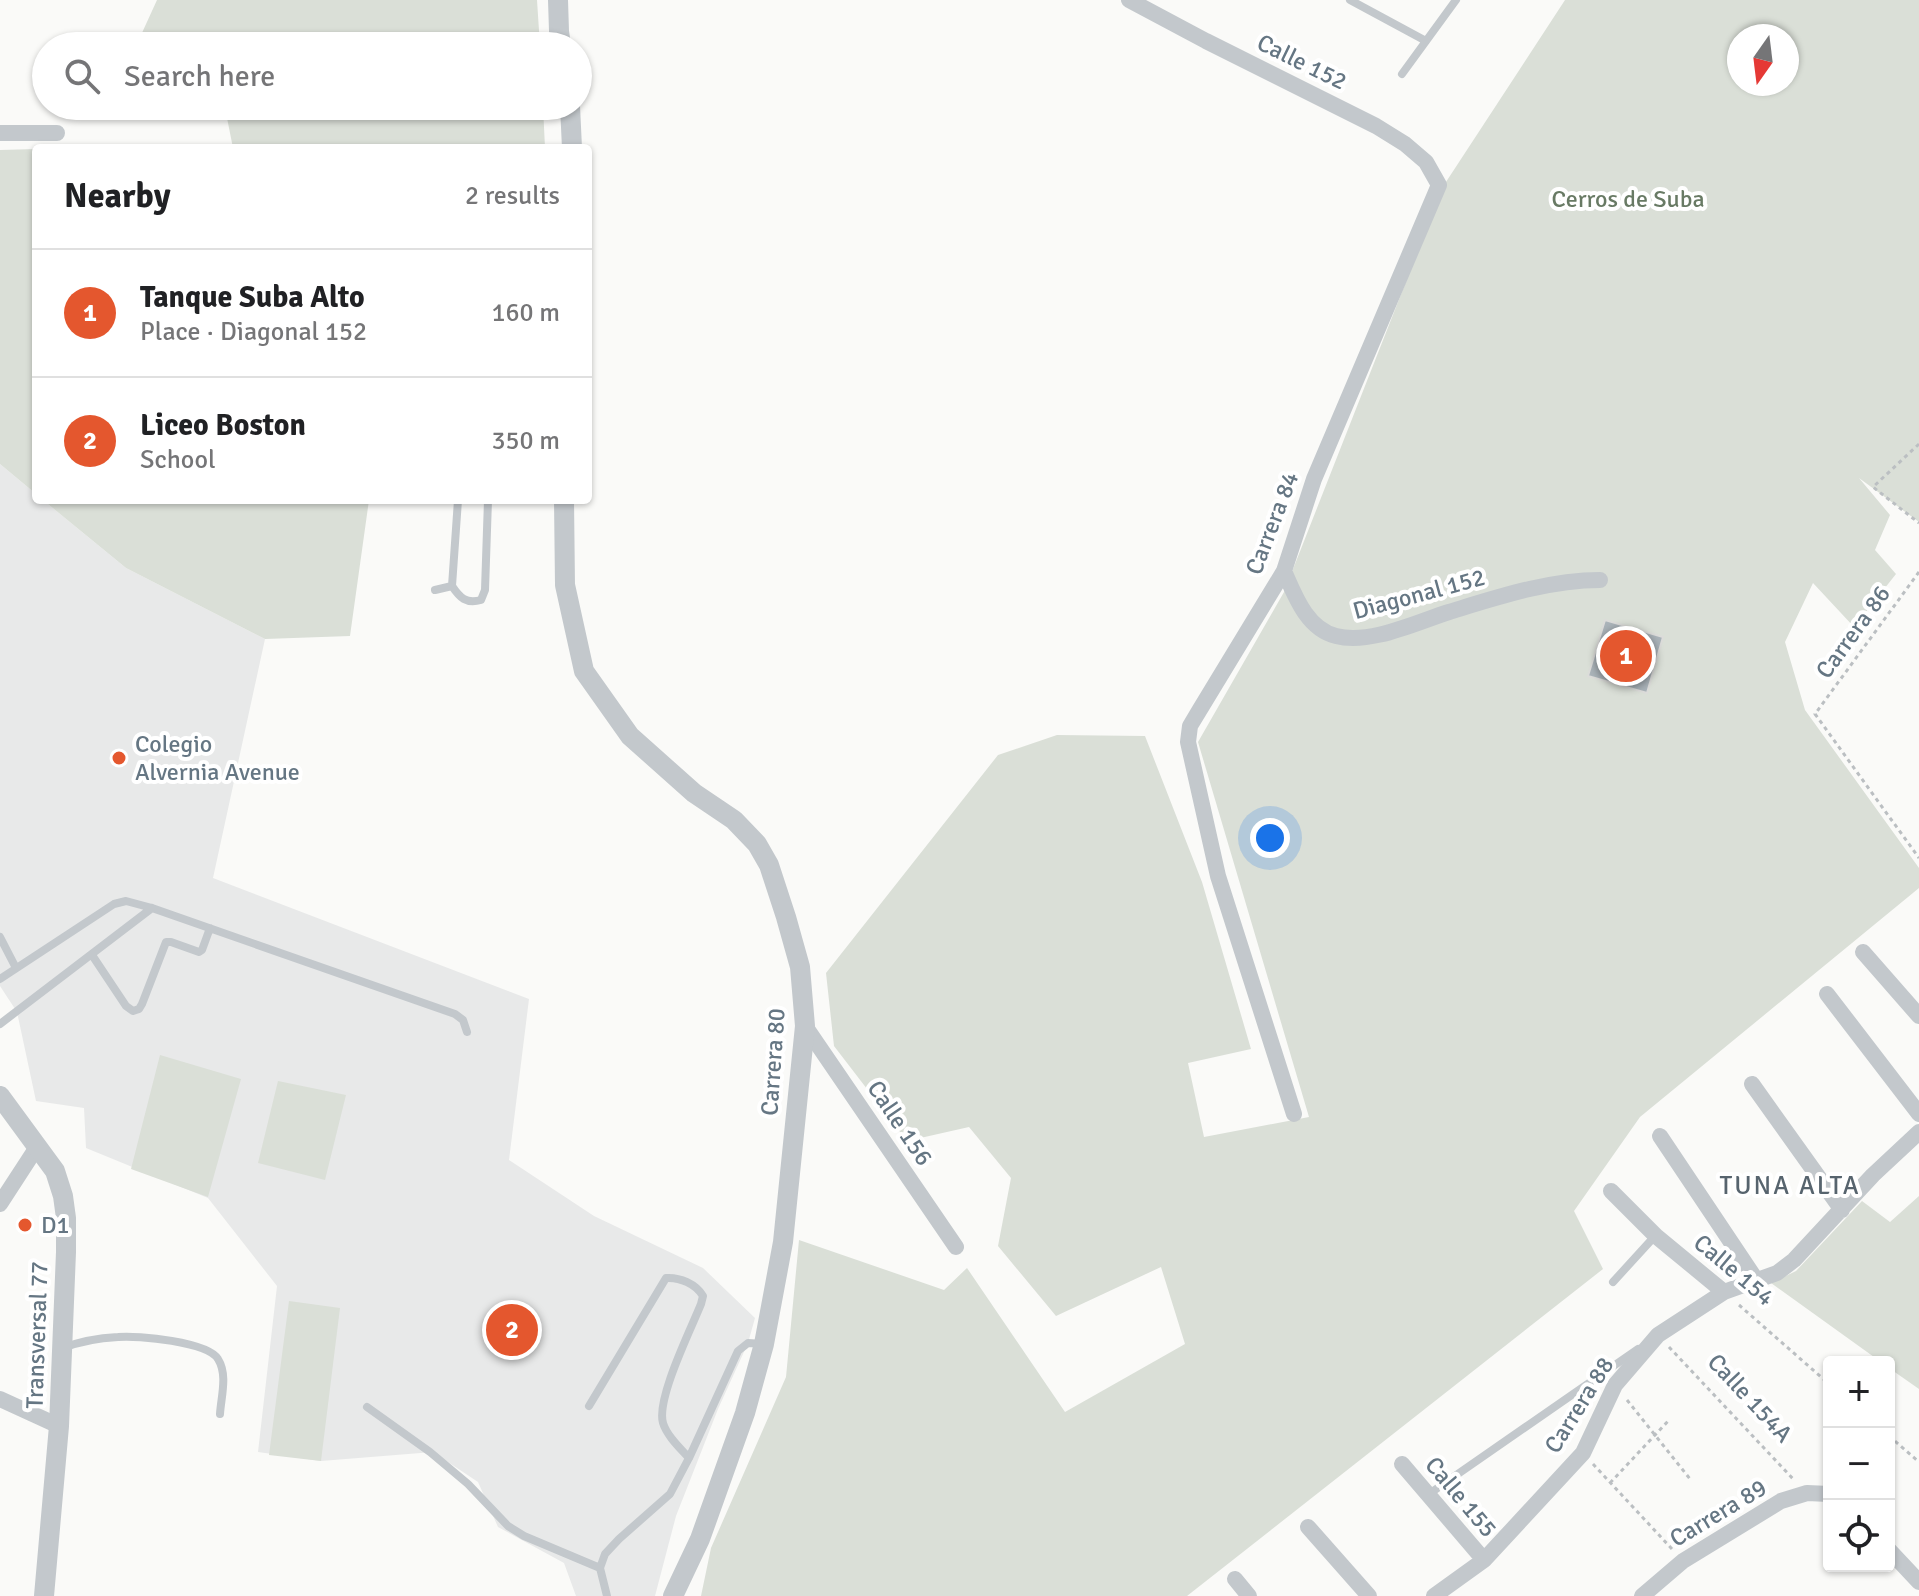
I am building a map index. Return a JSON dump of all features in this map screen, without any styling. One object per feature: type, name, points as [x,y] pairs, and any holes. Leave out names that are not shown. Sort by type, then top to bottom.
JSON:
[{"type":"street","points":[[558,0],[559,32]]},
{"type":"street","name":"Calle 152","points":[[1129,0],[1376,126],[1426,162],[1439,185]]},
{"type":"street","points":[[571,120],[572,144]]},
{"type":"street","points":[[0,133],[57,133]]},
{"type":"street","name":"Carrera 84","points":[[1294,1114],[1218,876],[1188,742],[1190,726],[1284,571],[1314,479],[1439,185]]},
{"type":"street","name":"Carrera 80","points":[[564,504],[565,585],[584,671],[630,736],[694,793],[734,820],[757,844],[769,865],[800,967],[805,1026],[783,1242],[764,1344],[745,1413],[700,1539],[673,1596]]},
{"type":"street","name":"Diagonal 152","points":[[1284,571],[1300,607],[1316,625],[1334,636],[1350,638],[1375,636],[1518,591],[1600,580]]},
{"type":"street","points":[[1863,952],[1919,1016]]},
{"type":"street","points":[[1827,994],[1919,1114]]},
{"type":"street","name":"Calle 156","points":[[805,1026],[956,1247]]},
{"type":"street","points":[[1752,1084],[1842,1210]]},
{"type":"street","name":"Transversal 77","points":[[0,1096],[55,1171],[66,1218],[59,1426],[44,1596]]},
{"type":"street","name":"Carrera 88","points":[[1439,1595],[1484,1560],[1583,1453],[1615,1385],[1658,1335],[1724,1292],[1777,1273],[1794,1260],[1873,1175],[1919,1132]]},
{"type":"street","points":[[1660,1136],[1757,1281]]},
{"type":"street","points":[[0,1203],[37,1147]]},
{"type":"street","name":"Calle 154","points":[[1611,1191],[1656,1236],[1724,1292]]},
{"type":"street","points":[[0,1399],[59,1426]]},
{"type":"street","name":"Calle 155","points":[[1402,1464],[1484,1560]]},
{"type":"street","name":"Carrera 89","points":[[1642,1596],[1683,1561],[1781,1501],[1807,1493],[1823,1494]]},
{"type":"street","points":[[1308,1527],[1369,1596]]},
{"type":"street","points":[[1895,1556],[1919,1582]]},
{"type":"street","points":[[1235,1579],[1249,1596]]},
{"type":"lane","points":[[1350,0],[1426,41]]},
{"type":"lane","points":[[1402,74],[1456,0]]},
{"type":"lane","points":[[458,504],[452,586],[460,598],[472,603],[481,600],[485,590],[488,504]]},
{"type":"lane","points":[[435,590],[452,586]]},
{"type":"lane","points":[[0,979],[114,904],[126,901],[455,1014],[463,1020],[467,1032]]},
{"type":"lane","points":[[0,1024],[152,908]]},
{"type":"lane","points":[[92,955],[126,1006],[133,1011],[142,1004],[166,942],[199,952],[210,928]]},
{"type":"lane","points":[[0,937],[16,968]]},
{"type":"lane","points":[[1613,1282],[1656,1236]]},
{"type":"lane","points":[[589,1406],[666,1278],[675,1277],[698,1288],[703,1296],[701,1304],[663,1400],[663,1422],[689,1458]]},
{"type":"lane","points":[[1428,1495],[1658,1335]]},
{"type":"lane","points":[[63,1348],[81,1341],[122,1336],[204,1348],[218,1357],[224,1374],[220,1414]]},
{"type":"lane","points":[[607,1596],[600,1568],[605,1554],[670,1494],[738,1351],[748,1343],[764,1344]]},
{"type":"lane","points":[[367,1407],[459,1476],[508,1526],[524,1536],[600,1568]]},
{"type":"path","points":[[1919,444],[1873,487],[1919,523]]},
{"type":"path","name":"Carrera 86","points":[[1919,572],[1815,714],[1919,858]]},
{"type":"path","name":"Calle 154","points":[[1724,1292],[1823,1379]]},
{"type":"path","name":"Calle 154A","points":[[1658,1335],[1807,1493]]},
{"type":"path","points":[[1615,1385],[1690,1479]]},
{"type":"path","points":[[1610,1483],[1670,1419]]},
{"type":"path","points":[[1895,1441],[1919,1462]]},
{"type":"path","points":[[1583,1453],[1683,1561]]},
{"type":"shaded area","points":[[0,464],[32,491],[32,504],[48,504],[126,568],[265,639],[213,878],[529,999],[509,1160],[594,1216],[703,1268],[755,1318],[748,1343],[676,1516],[655,1596],[576,1596],[564,1563],[498,1527],[478,1482],[433,1452],[321,1461],[258,1452],[277,1286],[208,1198],[86,1148],[84,1108],[36,1101],[17,1012],[0,986]]},
{"type":"green space","points":[[157,0],[537,0],[539,32],[142,32]]},
{"type":"green space","name":"Cerros de Suba","points":[[1565,0],[1919,0],[1919,522],[1859,478],[1890,515],[1875,550],[1896,574],[1854,627],[1813,583],[1785,642],[1805,710],[1919,868],[1919,888],[1640,1117],[1574,1211],[1603,1269],[1187,1596],[701,1596],[711,1548],[786,1377],[799,1240],[944,1290],[967,1268],[1065,1412],[1185,1344],[1161,1267],[1056,1316],[998,1246],[1011,1178],[969,1127],[907,1141],[834,1046],[826,973],[998,755],[1057,735],[1145,736],[1202,882],[1251,1049],[1188,1063],[1204,1137],[1309,1117],[1198,742],[1284,592],[1444,185]]},
{"type":"green space","points":[[227,120],[544,120],[545,144],[232,144]]},
{"type":"green space","points":[[32,149],[32,491],[0,464],[0,150]]},
{"type":"green space","points":[[48,504],[368,504],[350,636],[265,639],[126,568]]},
{"type":"green space","points":[[160,1055],[241,1079],[208,1197],[131,1169]]},
{"type":"green space","points":[[278,1081],[346,1095],[325,1180],[258,1163]]},
{"type":"green space","points":[[1919,1196],[1919,1389],[1895,1372],[1895,1356],[1873,1356],[1771,1283],[1796,1271],[1862,1201],[1890,1222]]},
{"type":"green space","points":[[289,1301],[340,1308],[321,1461],[269,1455]]},
{"type":"building","points":[[1605,620],[1663,637],[1647,693],[1588,676]]},
{"type":"place","name":"Tanque Suba Alto","points":[[1626,656]]},
{"type":"place","name":"Colegio Alvernia Avenue","points":[[119,758]]},
{"type":"place","name":"D1","points":[[25,1225]]},
{"type":"place","name":"Liceo Boston","points":[[512,1330]]},
{"type":"district","name":"TUNA ALTA","points":[[1790,1186]]}]
